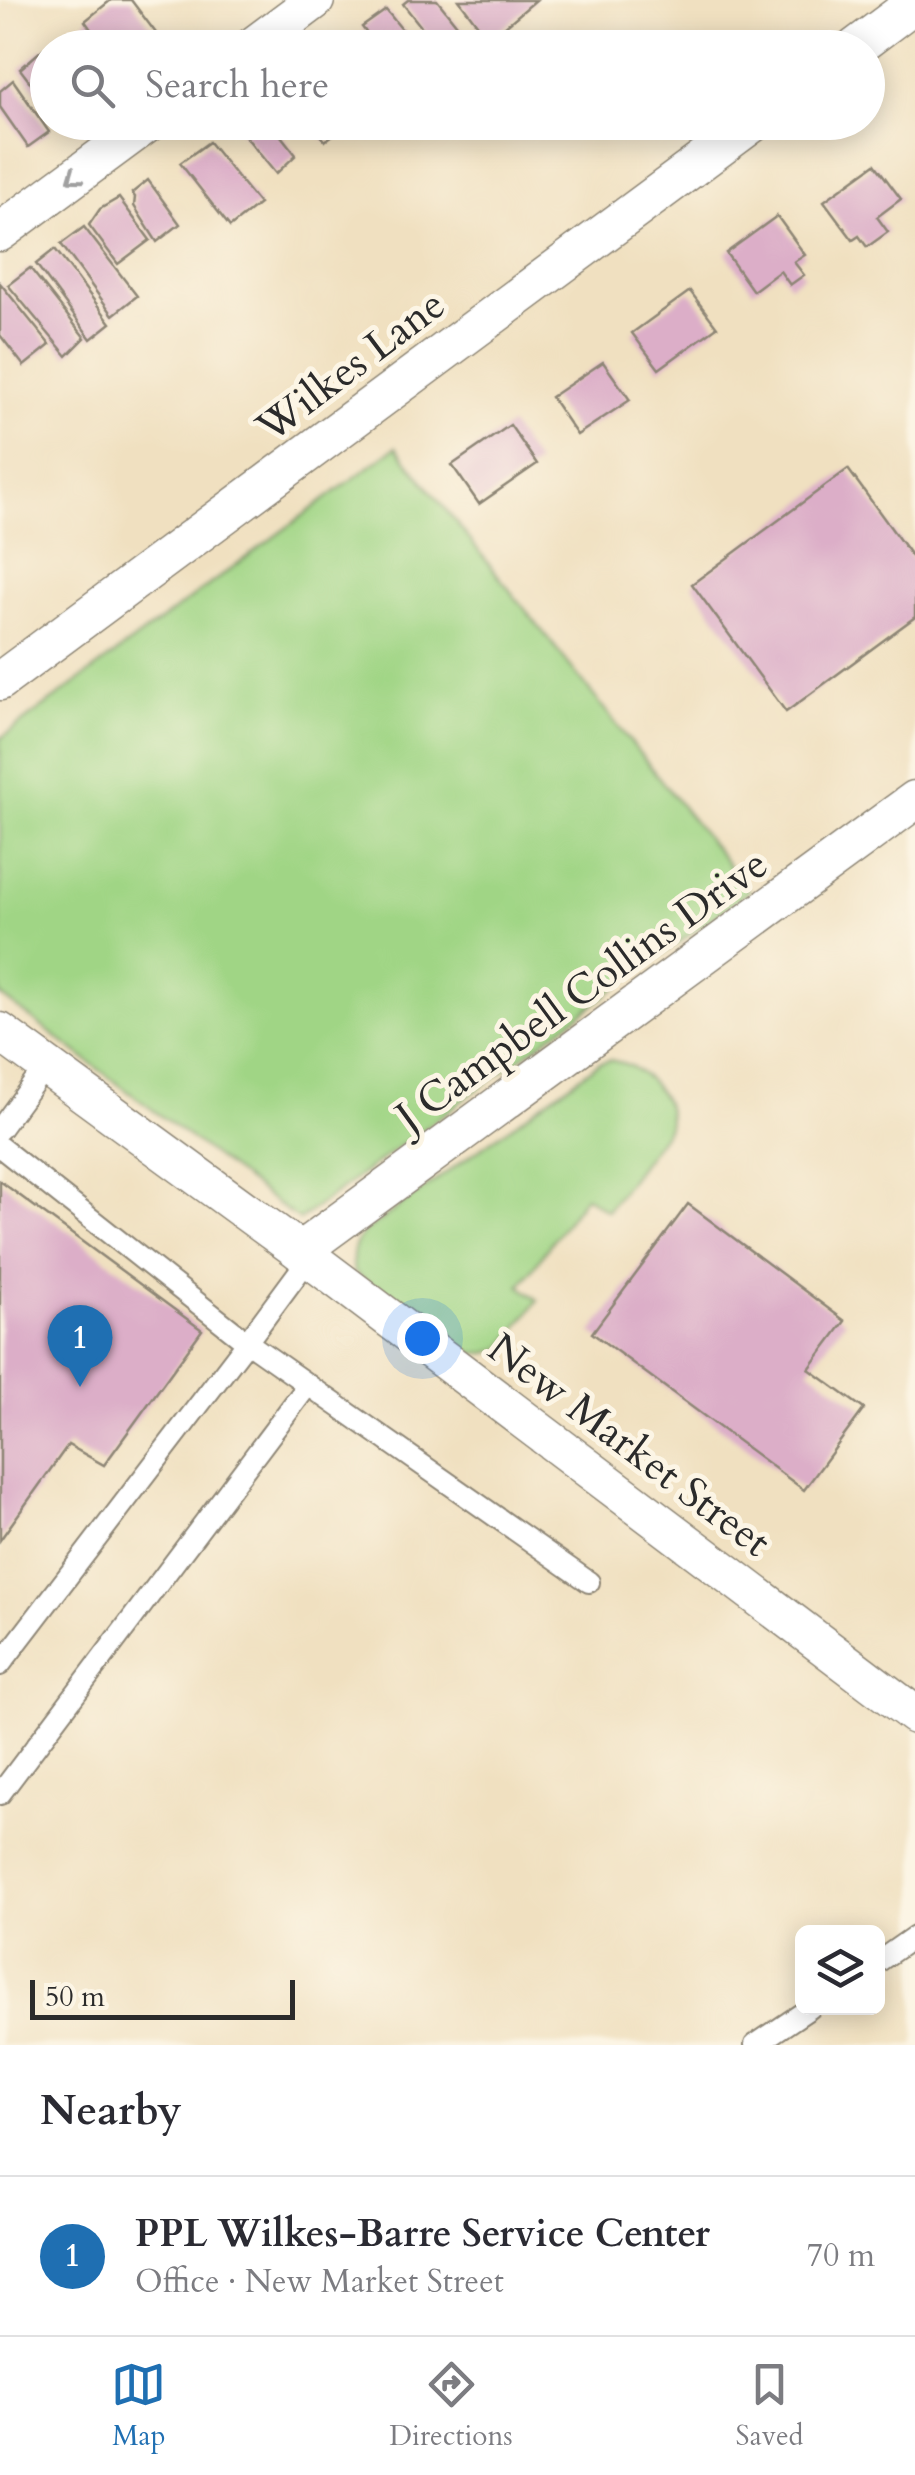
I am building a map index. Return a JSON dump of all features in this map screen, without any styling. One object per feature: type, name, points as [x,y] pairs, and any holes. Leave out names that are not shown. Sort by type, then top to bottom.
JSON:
[{"type":"street","points":[[274,30],[315,0]]},
{"type":"street","points":[[879,30],[915,3]]},
{"type":"street","points":[[0,232],[125,140]]},
{"type":"street","name":"Wilkes Lane","points":[[6,667],[729,140]]},
{"type":"street","name":"J Campbell Collins Drive","points":[[305,1255],[915,800]]},
{"type":"street","name":"New Market Street","points":[[0,1032],[305,1255],[915,1715]]},
{"type":"lane","points":[[0,1130],[46,1066]]},
{"type":"lane","points":[[0,1147],[247,1342],[589,1582]]},
{"type":"lane","points":[[0,1665],[247,1342],[305,1255]]},
{"type":"lane","points":[[0,1794],[308,1384]]},
{"type":"lane","points":[[885,1957],[915,1936]]},
{"type":"lane","points":[[754,2045],[799,2015]]},
{"type":"green space","points":[[396,447],[749,891],[299,1220],[0,995],[0,739]]},
{"type":"green space","points":[[610,1060],[631,1066],[655,1087],[668,1111],[667,1129],[607,1211],[585,1196],[520,1286],[538,1300],[502,1348],[487,1353],[464,1353],[354,1272],[354,1250],[364,1232],[599,1063]]},
{"type":"building","points":[[111,0],[131,0],[154,30],[91,30],[85,21]]},
{"type":"building","points":[[408,0],[437,0],[461,30],[424,30],[403,4]]},
{"type":"building","points":[[459,0],[536,0],[501,30],[482,30]]},
{"type":"building","points":[[386,10],[402,30],[364,30],[362,27]]},
{"type":"building","points":[[30,60],[30,82],[20,69]]},
{"type":"building","points":[[13,80],[30,105],[30,140],[38,140],[28,147],[0,107],[0,91]]},
{"type":"building","points":[[249,140],[284,140],[296,155],[276,174]]},
{"type":"building","points":[[209,142],[259,204],[230,227],[180,163]]},
{"type":"building","points":[[875,164],[901,199],[877,217],[888,232],[867,247],[859,236],[853,240],[824,201]]},
{"type":"building","points":[[148,180],[180,224],[157,242],[134,206],[132,193]]},
{"type":"building","points":[[119,198],[150,240],[118,264],[89,225],[100,209]]},
{"type":"building","points":[[777,216],[805,255],[794,262],[804,275],[790,285],[780,271],[753,291],[726,253]]},
{"type":"building","points":[[84,227],[137,296],[113,315],[61,244]]},
{"type":"building","points":[[55,249],[111,323],[91,339],[36,264]]},
{"type":"building","points":[[30,268],[85,338],[67,356],[8,285]]},
{"type":"building","points":[[0,283],[50,345],[24,366],[0,335]]},
{"type":"building","points":[[690,291],[717,327],[659,369],[632,333]]},
{"type":"building","points":[[603,362],[630,400],[577,435],[551,397]]},
{"type":"building","points":[[510,425],[537,464],[479,504],[452,465]]},
{"type":"building","points":[[848,469],[915,561],[915,617],[786,712],[692,584]]},
{"type":"building","points":[[0,1181],[202,1330],[104,1465],[68,1445],[0,1540]]},
{"type":"building","points":[[688,1204],[845,1321],[809,1369],[864,1409],[804,1490],[592,1333]]},
{"type":"place","name":"PPL Wilkes-Barre Service Center","points":[[80,1387]]}]
